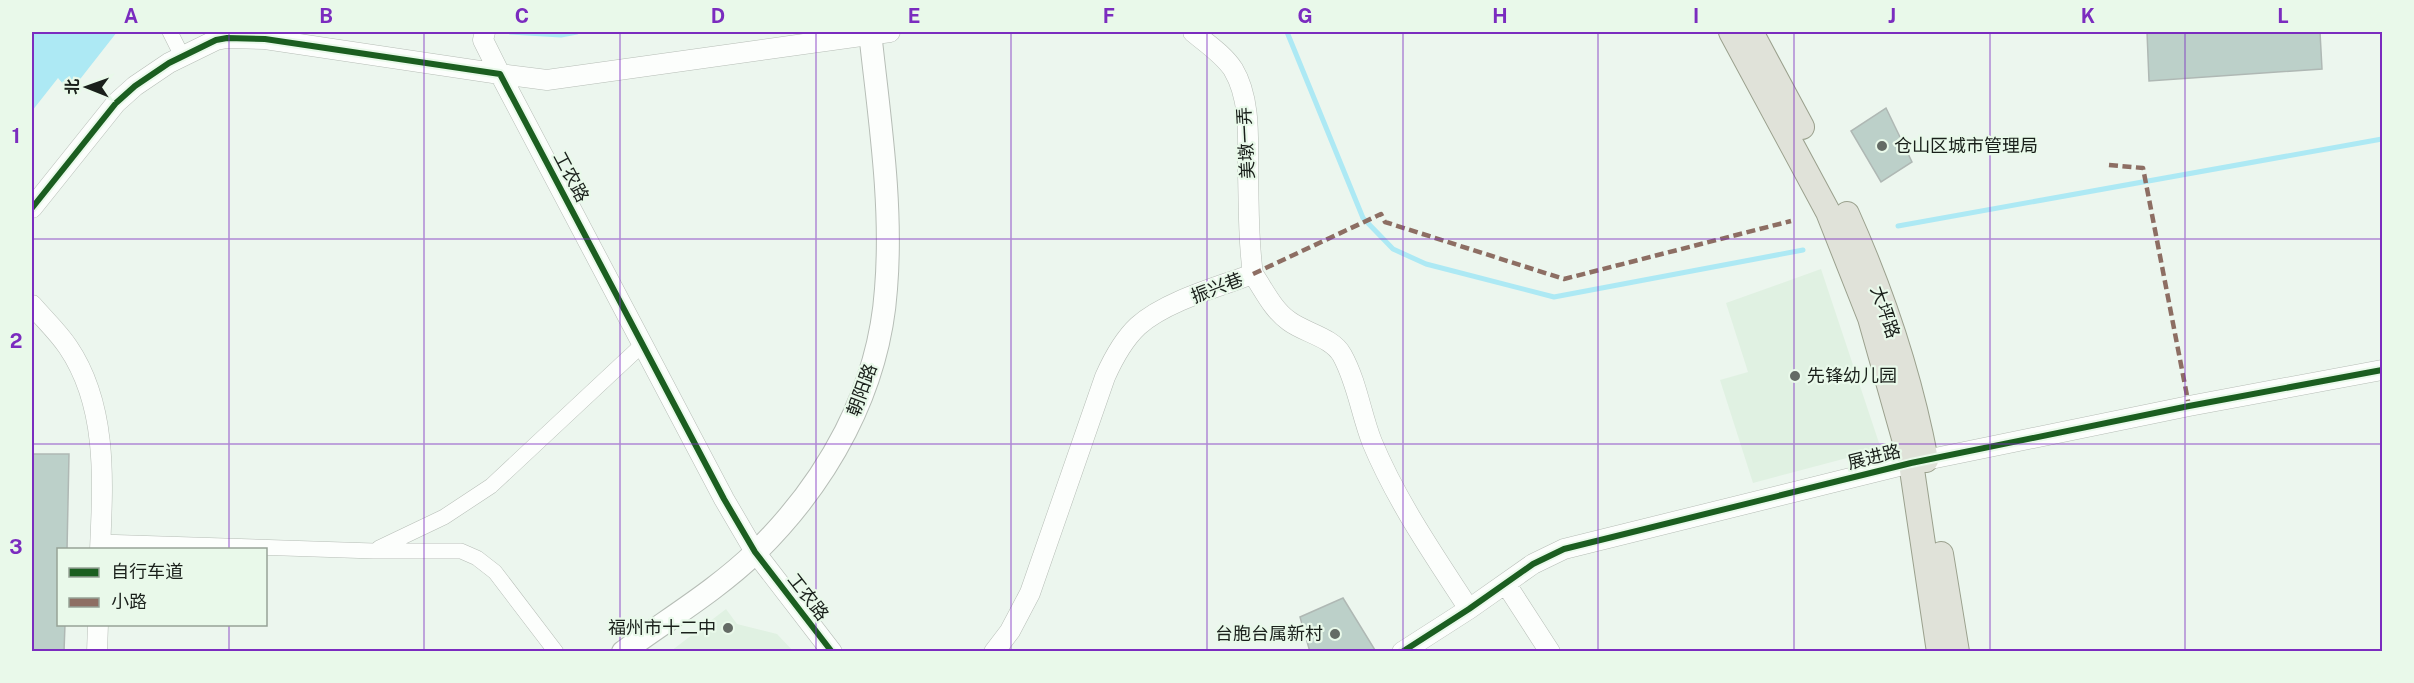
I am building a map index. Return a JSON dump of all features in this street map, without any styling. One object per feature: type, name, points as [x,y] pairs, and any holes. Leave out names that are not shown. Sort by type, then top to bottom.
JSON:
[{"type":"main road","name":"朝阳路","points":[[623,651],[724,579],[755,552],[790,516],[825,468],[855,413],[878,343],[886,291],[887,234],[877,32]]},
{"type":"main road","points":[[1731,32],[1835,208]]},
{"type":"main road","points":[[1751,32],[1856,256],[1873,327],[1919,462],[1957,651]]},
{"type":"main road","points":[[1919,462],[1939,651]]},
{"type":"street","points":[[170,32],[182,56]]},
{"type":"street","points":[[32,208],[107,113],[135,86],[182,56],[216,40],[259,38],[500,74],[558,80],[877,32]]},
{"type":"street","name":"美墩一弄","points":[[1193,32],[1232,68],[1240,87],[1248,123],[1249,217],[1253,274]]},
{"type":"street","name":"工农路","points":[[484,36],[500,74],[724,499],[755,552],[832,651]]},
{"type":"street","name":"振兴巷","points":[[994,651],[1010,631],[1030,593],[1105,377],[1121,346],[1137,327],[1158,313],[1253,274],[1272,304],[1287,320],[1304,331],[1329,342],[1342,356],[1372,441],[1386,472],[1402,504],[1468,609]]},
{"type":"street","points":[[32,305],[67,345],[83,372],[95,406],[100,447],[100,546],[210,548]]},
{"type":"street","points":[[374,551],[444,517],[491,486],[643,344]]},
{"type":"street","name":"展进路","points":[[1402,651],[1533,564],[1564,549],[1919,462],[2189,406],[2382,370]]},
{"type":"street","points":[[267,549],[453,550],[477,558],[503,581],[556,651]]},
{"type":"street","points":[[1506,584],[1550,651]]},
{"type":"street","points":[[97,651],[98,626]]},
{"type":"shaded area","name":"先锋幼儿园","points":[[1821,269],[1881,449],[1753,483],[1720,380],[1748,372],[1726,303]]},
{"type":"shaded area","name":"福州市十二中","points":[[726,609],[737,624],[777,634],[793,651],[671,651]]},
{"type":"water","points":[[32,32],[117,32],[70,92],[58,78],[32,111]]},
{"type":"building","points":[[2147,32],[2320,32],[2322,69],[2149,81]]},
{"type":"building","name":"仓山区城市管理局","points":[[1886,108],[1912,162],[1881,182],[1851,131]]},
{"type":"building","points":[[33,454],[69,454],[67,548],[57,548],[57,626],[65,626],[64,652],[32,652]]},
{"type":"building","name":"台胞台属新村","points":[[1343,598],[1375,650],[1310,652],[1300,617]]},
{"type":"waterway","points":[[510,32],[561,35],[577,32]]},
{"type":"waterway","points":[[1287,32],[1363,218],[1393,249],[1426,264],[1554,297],[1803,250]]},
{"type":"waterway","points":[[1898,226],[2382,139]]},
{"type":"marked path","points":[[2109,165],[2143,168],[2189,406]]},
{"type":"marked path","points":[[1253,274],[1381,214],[1385,222],[1564,279],[1791,221]]},
{"type":"cycle path","points":[[32,208],[116,103],[135,86],[169,63],[216,40],[265,39],[500,74],[724,499],[755,552],[832,652]]},
{"type":"cycle path","points":[[1402,652],[1533,564],[1564,549],[1911,463],[2189,406],[2382,370]]},
{"type":"place","name":"仓山区城市管理局","points":[[1882,146]]},
{"type":"place","name":"先锋幼儿园","points":[[1795,376]]},
{"type":"place","name":"福州市十二中","points":[[728,628]]},
{"type":"place","name":"台胞台属新村","points":[[1335,634]]}]
